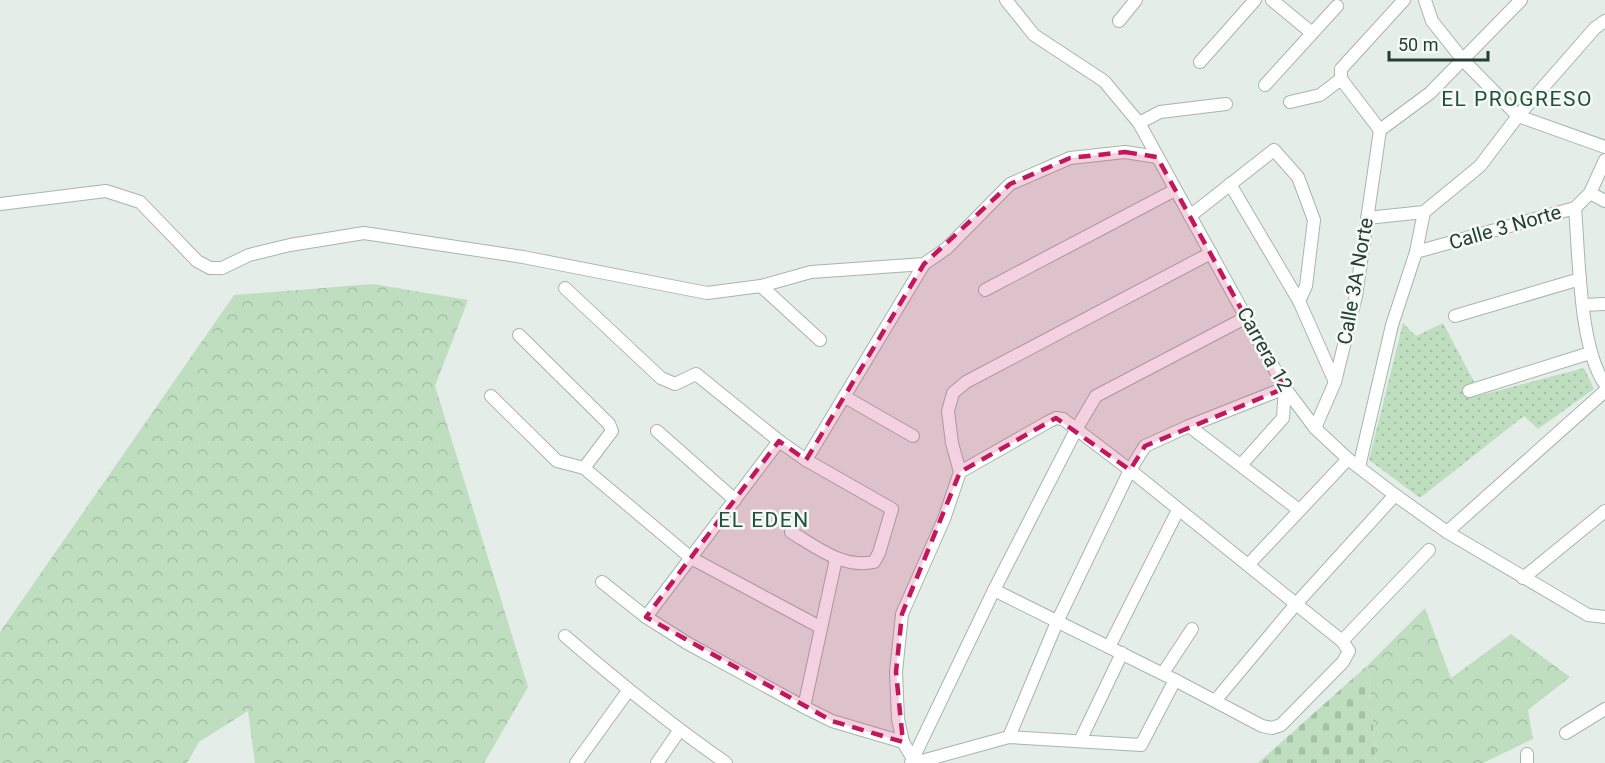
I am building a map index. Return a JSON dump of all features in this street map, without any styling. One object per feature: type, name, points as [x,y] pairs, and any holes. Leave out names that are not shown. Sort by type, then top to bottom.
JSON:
[{"type":"street","name":"Carrera 12","points":[[1006,0],[1034,35],[1104,81],[1138,123],[1285,388],[1315,428],[1348,459],[1447,532],[1588,615],[1605,617]]},
{"type":"street","points":[[1119,21],[1136,0]]},
{"type":"street","points":[[1200,62],[1255,0]]},
{"type":"street","points":[[1272,0],[1312,33]]},
{"type":"street","points":[[1404,0],[1341,69],[1341,79],[1380,130],[1430,93],[1521,0]]},
{"type":"street","points":[[1425,0],[1432,21],[1463,60],[1518,116],[1605,147]]},
{"type":"street","points":[[1265,85],[1337,6]]},
{"type":"street","points":[[1367,218],[1424,212],[1480,166],[1518,116],[1595,28],[1605,21]]},
{"type":"street","points":[[1290,102],[1320,95],[1341,79]]},
{"type":"street","points":[[1138,123],[1160,112],[1226,104]]},
{"type":"street","name":"Calle 3A Norte","points":[[1315,428],[1335,382],[1356,296],[1380,130]]},
{"type":"street","points":[[1190,216],[1274,150],[1298,177],[1314,220],[1306,286],[1299,301]]},
{"type":"street","points":[[806,460],[924,264],[947,248],[1010,184],[1070,158],[1125,152],[1157,157]]},
{"type":"street","name":"Calle 3 Norte","points":[[1416,252],[1575,208],[1590,193],[1605,160]]},
{"type":"street","points":[[1230,184],[1299,301],[1335,382]]},
{"type":"street","points":[[985,290],[1175,190]]},
{"type":"street","points":[[0,204],[106,191],[140,202],[197,261],[210,268],[222,268],[249,255],[290,244],[364,233],[524,257],[707,293],[761,286],[811,272],[924,264]]},
{"type":"street","points":[[1590,193],[1605,201]]},
{"type":"street","points":[[1575,208],[1580,279],[1590,353],[1605,384]]},
{"type":"street","points":[[1359,466],[1392,325],[1416,252],[1424,212]]},
{"type":"street","points":[[912,761],[903,742],[898,719],[896,672],[902,614],[944,519],[960,472],[952,443],[948,411],[953,393],[966,382],[1211,253]]},
{"type":"street","points":[[1455,316],[1580,279]]},
{"type":"street","points":[[761,286],[820,340]]},
{"type":"street","points":[[565,288],[662,378],[675,384],[696,374],[778,441],[806,460],[892,509],[879,553],[874,562],[862,565],[836,559],[791,532]]},
{"type":"street","points":[[1583,305],[1605,304]]},
{"type":"street","points":[[912,761],[994,590],[1077,428],[1096,396],[1247,317]]},
{"type":"street","points":[[519,335],[609,424],[612,430],[584,468]]},
{"type":"street","points":[[1469,391],[1590,353]]},
{"type":"street","points":[[1009,737],[1057,622],[1130,470],[1145,446],[1285,388],[1283,418],[1241,465]]},
{"type":"street","points":[[1447,532],[1605,391]]},
{"type":"street","points":[[491,396],[557,461],[584,468],[691,558],[820,627]]},
{"type":"street","points":[[845,397],[913,436]]},
{"type":"street","points":[[960,472],[1056,418],[1063,419],[1248,565],[1342,641],[1350,651],[1343,662],[1281,725],[1272,728],[1262,726],[1163,673],[994,590]]},
{"type":"street","points":[[1189,426],[1299,510]]},
{"type":"street","points":[[657,431],[735,500]]},
{"type":"street","points":[[646,617],[778,441]]},
{"type":"street","points":[[1248,565],[1348,459]]},
{"type":"street","points":[[1215,701],[1296,604],[1395,495]]},
{"type":"street","points":[[1109,647],[1178,510]]},
{"type":"street","points":[[1523,578],[1605,511]]},
{"type":"street","points":[[1342,641],[1429,550]]},
{"type":"street","points":[[804,706],[836,559]]},
{"type":"street","points":[[602,582],[646,617],[687,643],[832,721],[903,742]]},
{"type":"street","points":[[1163,673],[1192,629]]},
{"type":"street","points":[[565,636],[628,691],[726,763]]},
{"type":"street","points":[[1080,741],[1122,653]]},
{"type":"street","points":[[912,761],[924,762],[1009,737],[1141,746],[1175,680]]},
{"type":"street","points":[[576,763],[628,691]]},
{"type":"street","points":[[1566,733],[1605,709]]},
{"type":"street","points":[[657,763],[680,731]]},
{"type":"highlighted area","points":[[1125,152],[1157,157],[1285,388],[1145,446],[1130,470],[1056,418],[960,472],[902,614],[896,672],[903,742],[832,721],[646,617],[779,441],[806,460],[924,264],[1010,184],[1070,158]]},
{"type":"green space","points":[[373,284],[468,300],[435,386],[528,687],[484,763],[255,763],[248,711],[199,742],[187,763],[0,763],[0,632],[234,295]]},
{"type":"green space","points":[[1403,323],[1416,336],[1443,323],[1481,395],[1584,368],[1594,389],[1538,429],[1524,416],[1420,498],[1369,460]]},
{"type":"green space","points":[[1425,608],[1451,678],[1511,634],[1570,677],[1528,710],[1533,739],[1483,763],[1376,763],[1368,665]]},
{"type":"green space","points":[[1368,665],[1376,763],[1258,763]]},
{"type":"district","name":"EL PROGRESO","points":[[1517,99]]},
{"type":"district","name":"EL EDEN","points":[[764,520]]}]
